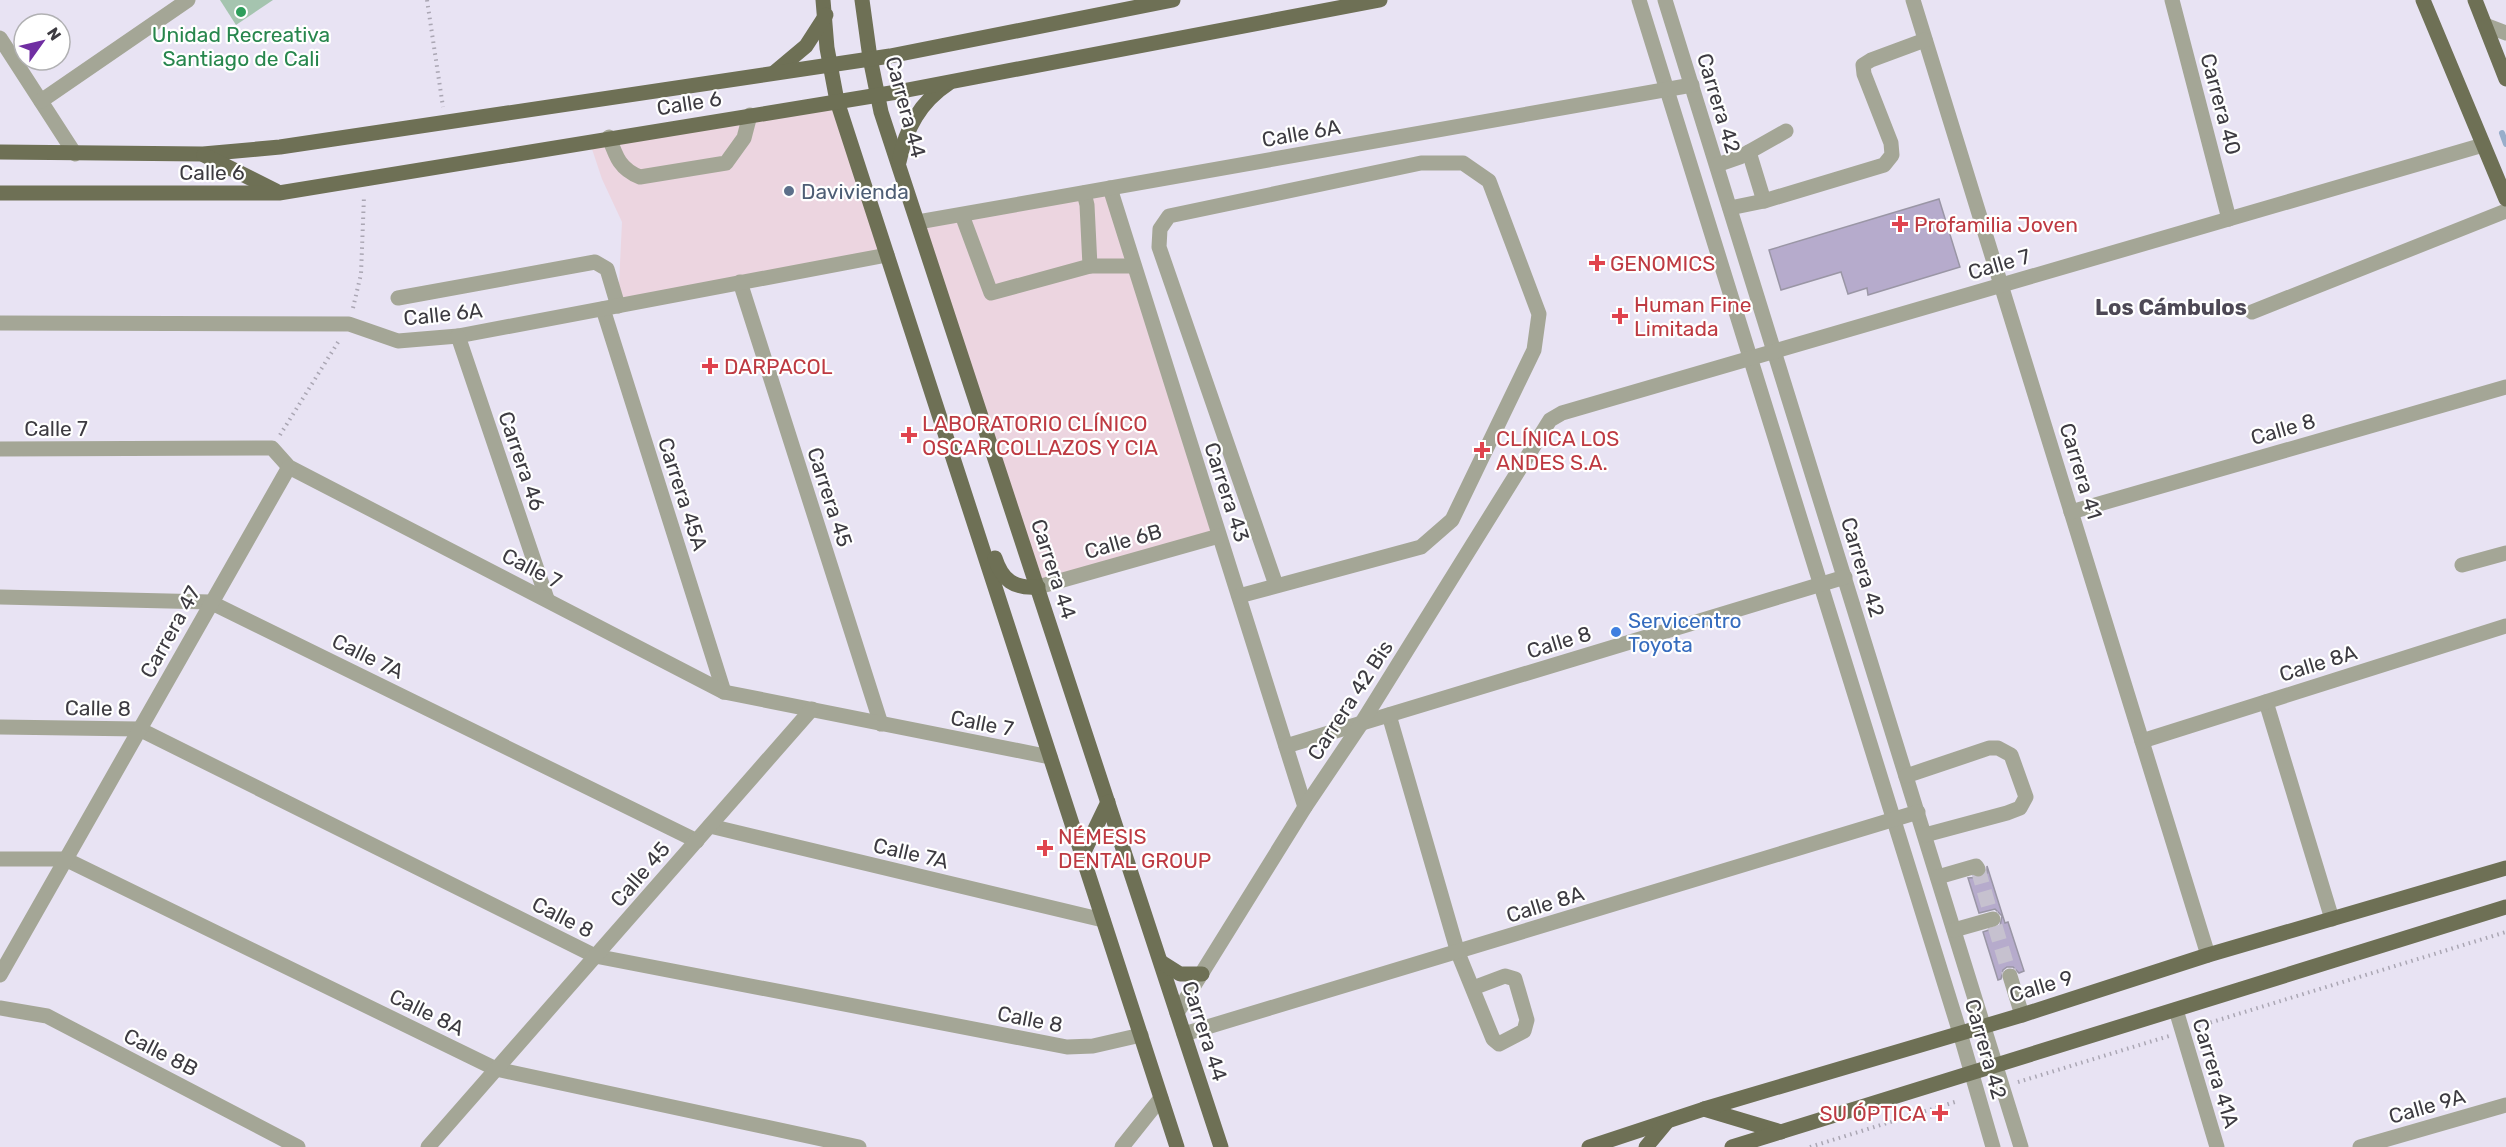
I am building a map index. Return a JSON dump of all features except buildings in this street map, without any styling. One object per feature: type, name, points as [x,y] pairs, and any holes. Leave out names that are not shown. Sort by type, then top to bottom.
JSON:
[{"type":"main road","name":"Carrera 44","points":[[862,0],[876,95],[1221,1147]]},
{"type":"main road","name":"Calle 6","points":[[0,152],[203,154],[280,147],[357,134],[770,76],[1173,0]]},
{"type":"main road","name":"Calle 6","points":[[0,193],[279,193],[364,177],[876,95],[1380,0]]},
{"type":"main road","points":[[2424,0],[2506,199]]},
{"type":"main road","points":[[2475,0],[2506,79]]},
{"type":"main road","points":[[825,7],[830,65],[837,101],[1177,1147]]},
{"type":"main road","points":[[770,76],[806,46],[825,7]]},
{"type":"main road","points":[[899,164],[903,140],[914,118],[931,97],[954,80]]},
{"type":"main road","points":[[203,154],[279,193]]},
{"type":"main road","points":[[972,516],[984,523],[999,572],[1017,585],[1038,587]]},
{"type":"main road","points":[[1082,856],[1108,802]]},
{"type":"main road","name":"Calle 9","points":[[1589,1147],[1704,1109],[2022,1015],[2208,955],[2506,868]]},
{"type":"main road","points":[[1732,1147],[2506,907]]},
{"type":"main road","points":[[1161,962],[1180,974],[1202,974]]},
{"type":"main road","points":[[1704,1109],[1781,1132]]},
{"type":"main road","points":[[1646,1147],[1666,1123]]},
{"type":"street","points":[[41,101],[188,0]]},
{"type":"street","name":"Carrera 42","points":[[1639,0],[1960,1033],[1993,1147]]},
{"type":"street","name":"Carrera 42","points":[[1665,0],[2021,1147]]},
{"type":"street","name":"Carrera 41","points":[[1913,0],[2208,955]]},
{"type":"street","name":"Carrera 40","points":[[2172,0],[2229,219]]},
{"type":"street","points":[[2485,25],[2506,33]]},
{"type":"street","points":[[0,38],[75,154]]},
{"type":"street","points":[[1730,208],[1764,201],[1884,165],[1892,155],[1891,143],[1864,74],[1863,65],[1870,60],[1925,40]]},
{"type":"street","name":"Calle 6A","points":[[918,222],[1692,85]]},
{"type":"street","points":[[609,137],[618,162],[629,173],[640,177],[726,163],[744,138],[750,115]]},
{"type":"street","points":[[1717,165],[1749,152],[1786,131]]},
{"type":"street","name":"Calle 7","points":[[1562,413],[2483,145]]},
{"type":"street","points":[[1749,152],[1764,201]]},
{"type":"street","points":[[1239,596],[1421,547],[1452,520],[1534,350],[1539,314],[1490,181],[1463,163],[1421,164],[1169,216],[1160,229],[1158,246],[1276,585]]},
{"type":"street","name":"Carrera 43","points":[[1110,188],[1305,807]]},
{"type":"street","points":[[1084,193],[1087,205],[1090,266]]},
{"type":"street","points":[[2252,312],[2506,210]]},
{"type":"street","points":[[962,214],[991,293],[1090,266],[1134,266]]},
{"type":"street","name":"Calle 6A","points":[[0,323],[350,324],[398,341],[458,336],[887,255]]},
{"type":"street","name":"Carrera 45A","points":[[398,298],[595,262],[607,269],[610,307],[724,692]]},
{"type":"street","name":"Carrera 45","points":[[740,282],[881,724]]},
{"type":"street","name":"Carrera 46","points":[[458,336],[547,598]]},
{"type":"street","name":"Calle 8","points":[[2071,512],[2506,387]]},
{"type":"street","name":"Carrera 42 Bis","points":[[1177,1012],[1550,420],[1562,413]]},
{"type":"street","name":"Calle 7","points":[[0,449],[272,448],[289,467],[547,598],[724,692],[1050,757]]},
{"type":"street","name":"Carrera 47","points":[[0,975],[210,602],[289,467]]},
{"type":"street","name":"Calle 6B","points":[[1038,587],[1219,536]]},
{"type":"street","points":[[2462,565],[2506,553]]},
{"type":"street","name":"Calle 8","points":[[1286,746],[1845,577]]},
{"type":"street","name":"Calle 7A","points":[[0,597],[210,602],[697,841]]},
{"type":"street","name":"Calle 8A","points":[[2142,741],[2506,626]]},
{"type":"street","points":[[2266,702],[2332,918]]},
{"type":"street","name":"Calle 45","points":[[428,1147],[812,709]]},
{"type":"street","points":[[1389,715],[1458,953],[1493,1039],[1499,1044],[1524,1031],[1527,1020],[1515,979],[1505,976],[1473,988]]},
{"type":"street","name":"Calle 8","points":[[0,727],[139,729],[595,956],[1067,1047],[1093,1046],[1140,1035]]},
{"type":"street","points":[[1906,776],[1989,748],[1998,748],[2011,755],[2026,797],[2020,808],[2007,813],[1925,835]]},
{"type":"street","name":"Calle 8A","points":[[1184,1034],[1918,812]]},
{"type":"street","name":"Calle 7A","points":[[710,826],[1103,920]]},
{"type":"street","name":"Calle 8A","points":[[0,859],[65,859],[496,1069],[859,1147]]},
{"type":"street","points":[[1938,877],[1976,866],[1977,869]]},
{"type":"street","points":[[1954,930],[1993,920]]},
{"type":"street","points":[[2010,976],[2022,1015]]},
{"type":"street","name":"Calle 8B","points":[[0,1008],[47,1017],[298,1147]]},
{"type":"street","name":"Carrera 41A","points":[[2176,1010],[2217,1147]]},
{"type":"street","points":[[1122,1147],[1161,1098]]},
{"type":"street","name":"Calle 9A","points":[[2360,1147],[2506,1105]]},
{"type":"path","points":[[427,0],[444,111]]},
{"type":"path","points":[[272,448],[350,324],[361,274],[364,177]]},
{"type":"path","points":[[2017,1083],[2506,932]]},
{"type":"path","points":[[1810,1147],[1958,1101]]},
{"type":"shaded area","points":[[837,101],[887,255],[618,306],[622,222],[602,179],[589,140]]},
{"type":"shaded area","points":[[1110,188],[1219,536],[1038,587],[918,222]]},
{"type":"green space","name":"Unidad Recreativa Santiago de Cali","points":[[220,0],[273,0],[236,25]]},
{"type":"waterway","points":[[2502,133],[2506,144]]},
{"type":"tunnel","points":[[1978,869],[1991,915]]},
{"type":"tunnel","points":[[1995,926],[2010,976]]},
{"type":"place","name":"Unidad Recreativa Santiago de Cali","points":[[241,12]]},
{"type":"place","name":"Davivienda","points":[[789,191]]},
{"type":"place","name":"Profamilia Joven","points":[[1900,224]]},
{"type":"place","name":"GENOMICS","points":[[1597,263]]},
{"type":"place","name":"Human Fine Limitada","points":[[1620,316]]},
{"type":"place","name":"DARPACOL","points":[[710,366]]},
{"type":"place","name":"LABORATORIO CLÍNICO OSCAR COLLAZOS Y CIA","points":[[909,435]]},
{"type":"place","name":"CLÍNICA LOS ANDES S.A.","points":[[1482,450]]},
{"type":"place","name":"Servicentro Toyota","points":[[1616,632]]},
{"type":"place","name":"NÉMESIS DENTAL GROUP","points":[[1045,848]]},
{"type":"place","name":"SU ÓPTICA","points":[[1940,1113]]},
{"type":"district","name":"Los Cámbulos","points":[[2171,307]]}]
